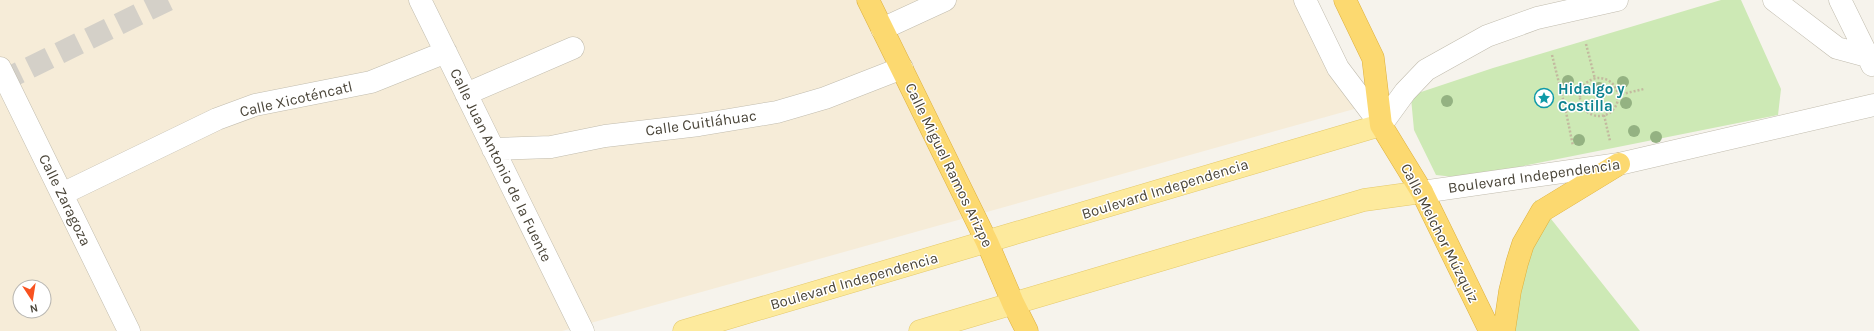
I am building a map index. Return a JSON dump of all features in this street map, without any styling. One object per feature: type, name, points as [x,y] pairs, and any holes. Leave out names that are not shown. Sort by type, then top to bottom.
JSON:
[{"type":"highway","name":"Calle Miguel Ramos Arizpe","points":[[868,0],[987,242],[1027,331]]},
{"type":"highway","name":"Calle Melchor Múzquiz","points":[[1346,0],[1373,58],[1381,125],[1422,192],[1490,331]]},
{"type":"highway","points":[[1504,331],[1510,291],[1523,244],[1542,211],[1615,156]]},
{"type":"main road","name":"Boulevard Independencia","points":[[684,331],[1381,125]]},
{"type":"main road","name":"Boulevard Independencia","points":[[920,331],[1364,200],[1422,192]]},
{"type":"street","name":"Calle Juan Antonio de la Fuente","points":[[420,0],[583,331]]},
{"type":"street","points":[[882,29],[945,0]]},
{"type":"street","points":[[1305,0],[1338,68],[1381,125],[1405,92],[1426,70],[1487,36],[1536,18],[1617,0]]},
{"type":"street","points":[[1774,0],[1837,48],[1872,62]]},
{"type":"street","points":[[1840,0],[1872,62]]},
{"type":"street","points":[[466,94],[573,48]]},
{"type":"street","name":"Calle Xicoténcatl","points":[[62,194],[216,119],[255,105],[372,82],[446,52]]},
{"type":"street","name":"Calle Zaragoza","points":[[0,68],[129,331]]},
{"type":"street","name":"Calle Cuitláhuac","points":[[494,149],[551,147],[605,136],[699,125],[777,112],[825,98],[902,68]]},
{"type":"street","name":"Boulevard Independencia","points":[[1422,192],[1874,105]]},
{"type":"path","points":[[1586,44],[1595,79]]},
{"type":"path","points":[[1552,55],[1565,107],[1573,148]]},
{"type":"path","points":[[1595,79],[1603,79],[1611,83],[1618,94],[1615,107],[1604,114],[1591,113],[1584,108],[1581,103],[1581,90],[1587,83],[1595,79]]},
{"type":"path","points":[[1618,94],[1644,89]]},
{"type":"path","points":[[1565,107],[1581,103]]},
{"type":"path","points":[[1604,114],[1615,156]]},
{"type":"shaded area","points":[[0,0],[1312,0],[1365,106],[562,331],[0,331]]},
{"type":"green space","points":[[1721,0],[1741,0],[1781,89],[1778,115],[1463,178],[1436,175],[1414,130],[1411,98],[1415,94],[1493,68]]},
{"type":"green space","points":[[1536,200],[1640,331],[1495,331],[1499,289],[1510,247]]},
{"type":"tunnel","points":[[0,82],[168,0]]},
{"type":"place","name":"Hidalgo y Costilla","points":[[1544,98]]}]
